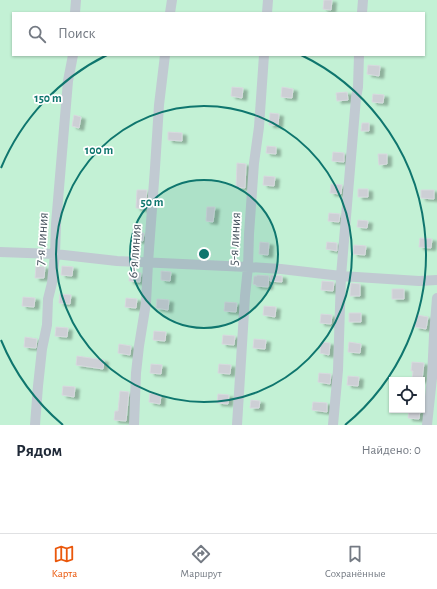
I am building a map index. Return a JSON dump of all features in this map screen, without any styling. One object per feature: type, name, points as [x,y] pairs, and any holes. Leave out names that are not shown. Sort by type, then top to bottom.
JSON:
[{"type":"street","points":[[75,12],[76,0]]},
{"type":"street","points":[[170,12],[172,0]]},
{"type":"street","points":[[267,12],[268,0]]},
{"type":"street","points":[[362,12],[363,0]]},
{"type":"street","name":"7-я линия","points":[[35,425],[42,350],[47,325],[48,300],[52,283],[55,254],[56,224],[68,81],[73,56]]},
{"type":"street","name":"6-я линия","points":[[134,425],[136,373],[146,303],[159,105],[165,56]]},
{"type":"street","name":"5-я линия","points":[[237,425],[254,163],[259,127],[264,56]]},
{"type":"street","points":[[333,425],[338,370],[341,276],[358,87],[359,56]]},
{"type":"street","points":[[0,252],[55,254],[148,263],[281,269],[341,276],[419,281],[437,280]]},
{"type":"street","points":[[428,425],[437,298]]},
{"type":"green space","points":[[0,0],[437,0],[437,425],[0,425]]},
{"type":"building","points":[[324,0],[332,0],[331,10],[323,9]]},
{"type":"building","points":[[368,65],[380,66],[379,76],[367,74]]},
{"type":"building","points":[[232,87],[243,88],[242,98],[231,96]]},
{"type":"building","points":[[282,87],[293,89],[292,98],[281,97]]},
{"type":"building","points":[[347,92],[348,100],[337,101],[336,93]]},
{"type":"building","points":[[373,94],[384,95],[383,103],[372,102]]},
{"type":"building","points":[[270,113],[279,114],[278,125],[269,125]]},
{"type":"building","points":[[74,115],[81,117],[79,128],[72,126]]},
{"type":"building","points":[[362,123],[369,123],[369,131],[361,131]]},
{"type":"building","points":[[168,132],[182,133],[182,141],[168,140]]},
{"type":"building","points":[[267,146],[276,147],[276,154],[266,153]]},
{"type":"building","points":[[333,152],[344,153],[344,162],[332,161]]},
{"type":"building","points":[[378,154],[387,154],[387,164],[379,165]]},
{"type":"building","points":[[237,163],[246,164],[245,188],[236,187]]},
{"type":"building","points":[[264,176],[275,177],[274,186],[263,185]]},
{"type":"building","points":[[331,184],[342,185],[341,194],[330,193]]},
{"type":"building","points":[[358,189],[368,189],[368,197],[358,197]]},
{"type":"building","points":[[137,190],[147,190],[145,209],[136,208]]},
{"type":"building","points":[[421,190],[434,190],[434,199],[421,198]]},
{"type":"building","points":[[207,207],[215,207],[213,222],[206,221]]},
{"type":"building","points":[[329,213],[340,214],[339,222],[328,221]]},
{"type":"building","points":[[358,220],[368,221],[367,228],[357,227]]},
{"type":"building","points":[[132,233],[144,233],[143,241],[132,240]]},
{"type":"building","points":[[420,238],[432,239],[431,248],[419,247]]},
{"type":"building","points":[[260,242],[269,243],[268,255],[259,254]]},
{"type":"building","points":[[327,242],[337,243],[337,251],[326,249]]},
{"type":"building","points":[[354,245],[366,246],[365,255],[353,254]]},
{"type":"building","points":[[36,266],[45,267],[44,278],[35,278]]},
{"type":"building","points":[[62,266],[73,267],[72,276],[61,275]]},
{"type":"building","points":[[161,271],[171,272],[170,281],[161,280]]},
{"type":"building","points":[[130,272],[141,273],[140,282],[129,281]]},
{"type":"building","points":[[271,275],[282,276],[282,282],[270,281]]},
{"type":"building","points":[[254,276],[269,276],[268,287],[256,286],[253,284]]},
{"type":"building","points":[[322,281],[334,282],[333,291],[321,290]]},
{"type":"building","points":[[351,283],[360,284],[360,296],[350,296]]},
{"type":"building","points":[[392,289],[404,289],[404,299],[392,299]]},
{"type":"building","points":[[60,294],[71,295],[70,304],[59,303]]},
{"type":"building","points":[[23,297],[35,298],[34,307],[22,306]]},
{"type":"building","points":[[126,298],[137,299],[136,308],[125,307]]},
{"type":"building","points":[[157,299],[169,300],[168,310],[156,308]]},
{"type":"building","points":[[225,302],[237,303],[236,312],[224,311]]},
{"type":"building","points":[[264,306],[276,307],[275,317],[263,315]]},
{"type":"building","points":[[349,313],[361,313],[361,322],[349,322]]},
{"type":"building","points":[[321,314],[332,315],[331,324],[320,323]]},
{"type":"building","points":[[417,315],[428,317],[426,329],[415,327]]},
{"type":"building","points":[[56,327],[68,328],[67,337],[55,336]]},
{"type":"building","points":[[154,331],[166,332],[165,341],[153,340]]},
{"type":"building","points":[[223,335],[235,336],[234,345],[222,344]]},
{"type":"building","points":[[25,337],[37,339],[36,348],[24,347]]},
{"type":"building","points":[[254,339],[266,340],[265,349],[253,348]]},
{"type":"building","points":[[321,342],[330,343],[329,355],[320,353]]},
{"type":"building","points":[[349,342],[361,344],[360,353],[348,352]]},
{"type":"building","points":[[119,344],[131,346],[130,355],[118,353]]},
{"type":"building","points":[[77,356],[104,360],[103,369],[76,365]]},
{"type":"building","points":[[412,362],[424,363],[422,377],[412,377],[413,371],[411,371]]},
{"type":"building","points":[[151,364],[162,365],[161,374],[150,373]]},
{"type":"building","points":[[219,364],[231,365],[230,374],[218,373]]},
{"type":"building","points":[[319,373],[331,374],[330,384],[318,382]]},
{"type":"building","points":[[348,376],[359,377],[358,386],[347,385]]},
{"type":"building","points":[[63,386],[75,387],[74,397],[62,395]]},
{"type":"building","points":[[120,391],[129,392],[126,421],[114,420],[115,411],[118,411]]},
{"type":"building","points":[[150,393],[161,395],[160,404],[149,402]]},
{"type":"building","points":[[218,394],[229,395],[228,404],[217,403]]},
{"type":"building","points":[[251,400],[260,401],[259,408],[250,408]]},
{"type":"building","points":[[313,402],[327,403],[327,412],[312,410]]},
{"type":"building","points":[[409,413],[420,413],[419,419],[408,418]]}]
